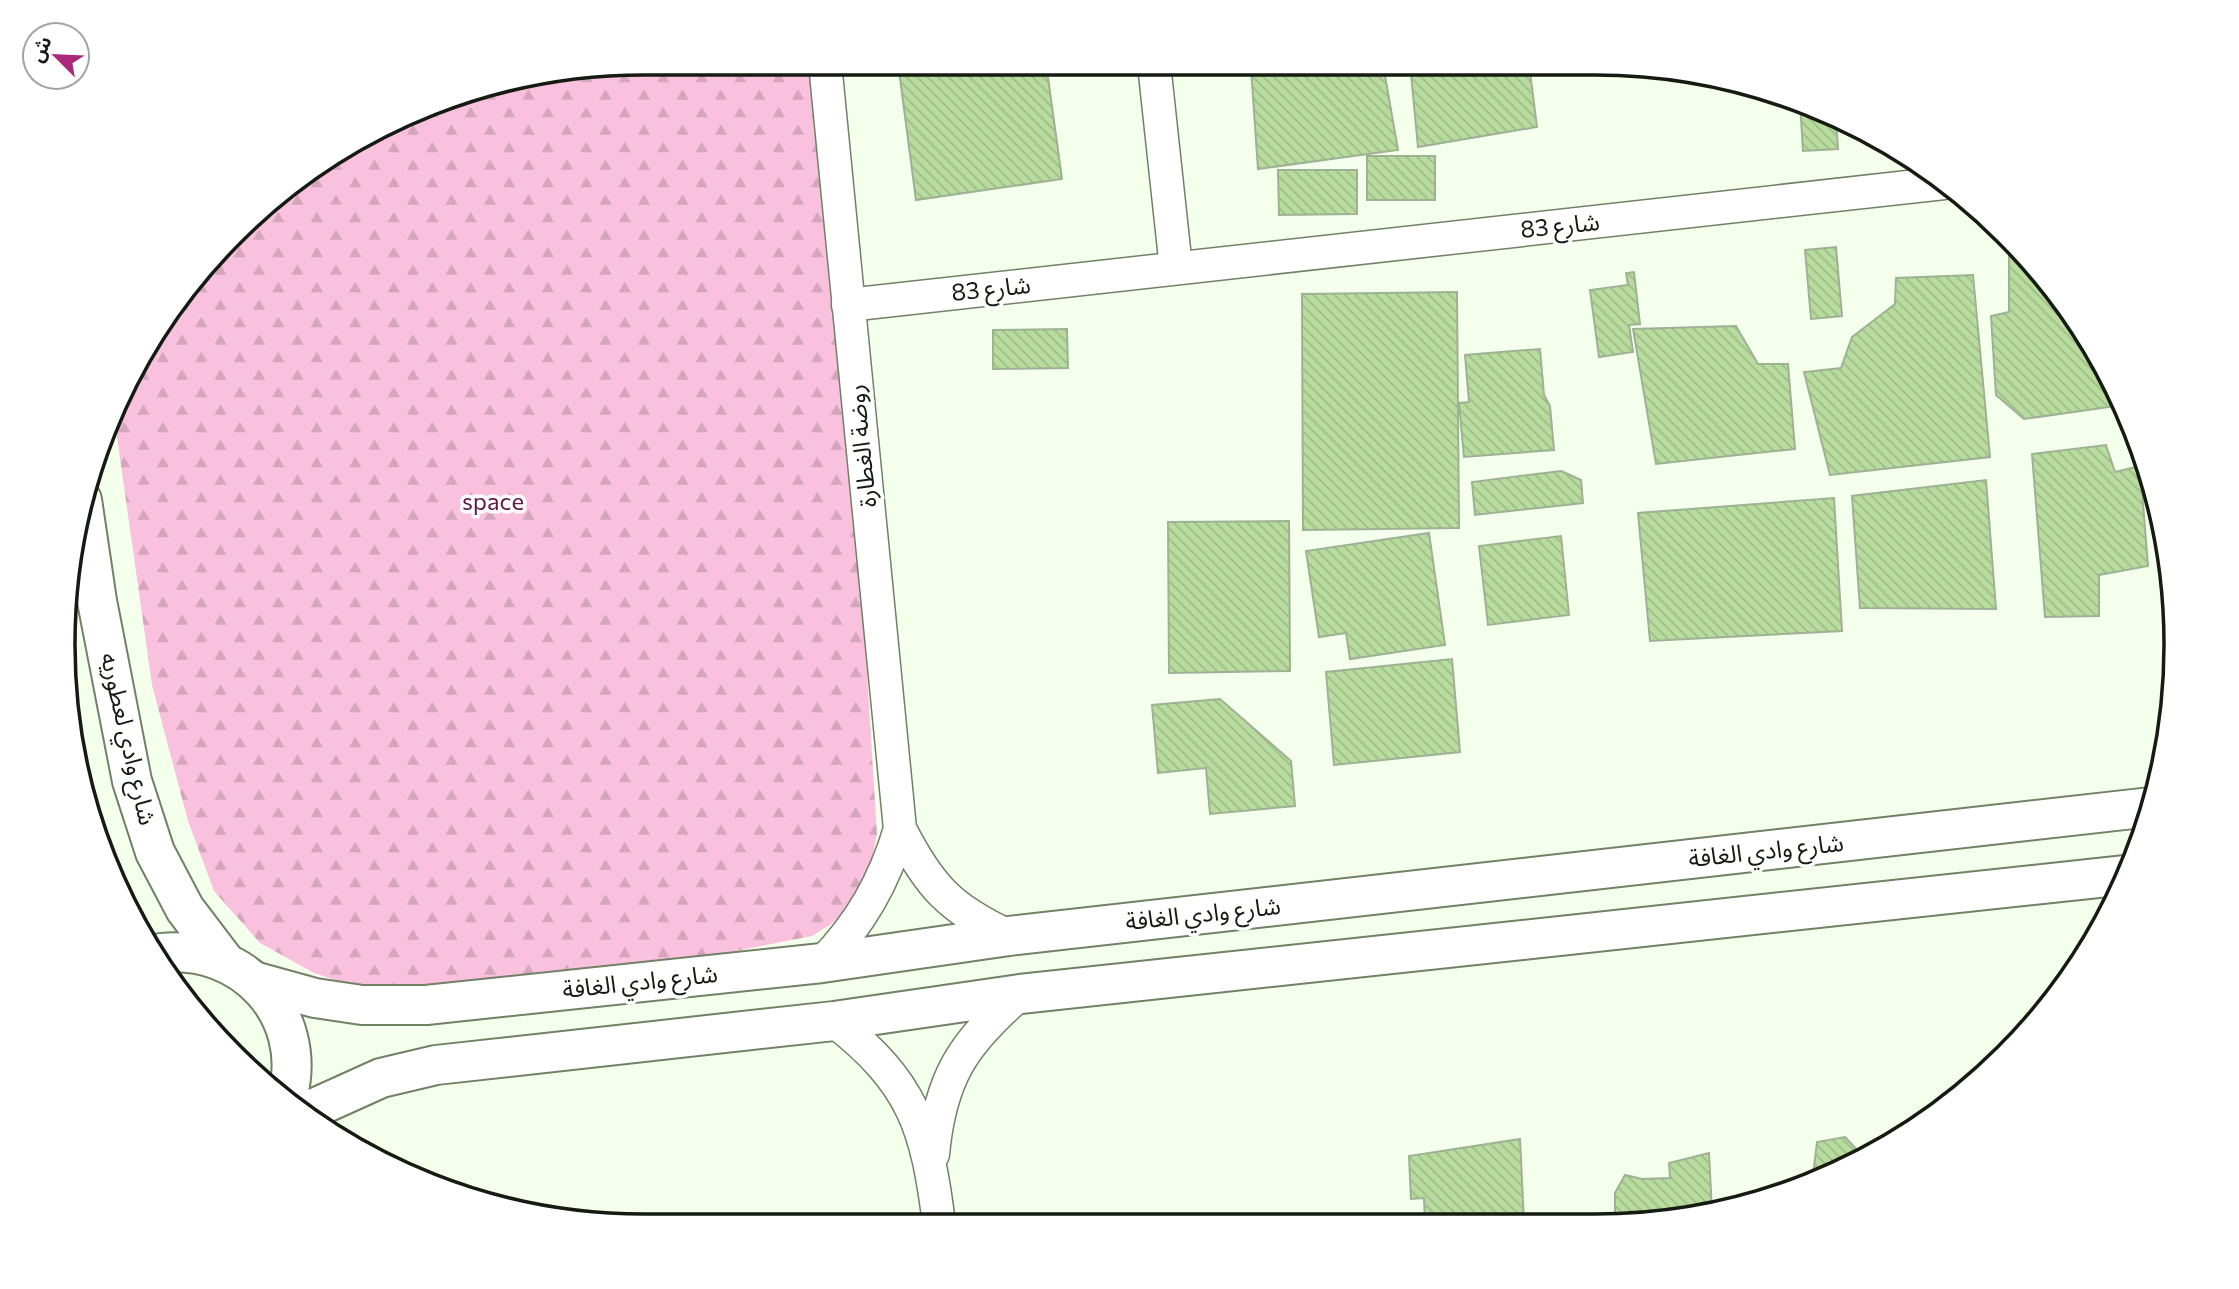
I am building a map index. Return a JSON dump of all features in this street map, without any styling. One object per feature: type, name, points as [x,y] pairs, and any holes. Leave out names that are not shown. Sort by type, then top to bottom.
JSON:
[{"type":"street","name":"روضة الغطارة","points":[[826,75],[900,829],[918,864],[943,895],[973,919],[1009,936]]},
{"type":"street","points":[[1155,75],[1176,268]]},
{"type":"street","name":"شارع 83","points":[[848,305],[1930,185]]},
{"type":"street","name":"شارع وادي لعطوريه","points":[[87,531],[97,601],[132,781],[155,852],[185,909],[223,959]]},
{"type":"street","name":"شارع وادي الغافة","points":[[257,982],[315,998],[362,1005],[426,1005],[822,963],[1009,936],[2139,808]]},
{"type":"street","name":"روضة الغطارة","points":[[822,963],[844,940],[879,888],[900,829]]},
{"type":"street","points":[[315,1108],[382,1078],[436,1065],[834,1021],[1020,994],[2114,876]]},
{"type":"street","points":[[166,952],[185,950],[223,959],[257,982],[280,1014],[291,1052],[288,1088]]},
{"type":"street","points":[[932,1166],[937,1116],[954,1069],[982,1027],[1020,994]]},
{"type":"street","points":[[834,1021],[869,1048],[899,1083],[920,1123],[932,1166],[938,1214]]},
{"type":"green space","name":"space","points":[[818,75],[846,338],[877,834],[869,872],[850,904],[833,923],[812,936],[684,961],[419,991],[363,989],[314,973],[260,943],[214,891],[188,821],[152,685],[116,433],[134,393],[171,328],[217,269],[269,217],[328,171],[393,134],[462,105],[497,95],[533,86],[607,76]]},
{"type":"building","points":[[900,75],[1048,75],[1062,179],[916,200]]},
{"type":"building","points":[[1251,75],[1385,75],[1398,150],[1258,169]]},
{"type":"building","points":[[1411,75],[1530,75],[1537,127],[1418,147]]},
{"type":"building","points":[[1801,115],[1837,130],[1838,149],[1803,151]]},
{"type":"building","points":[[1367,156],[1435,156],[1435,200],[1367,200]]},
{"type":"building","points":[[1278,170],[1357,170],[1357,214],[1279,215]]},
{"type":"building","points":[[1836,247],[1842,316],[1811,319],[1805,250]]},
{"type":"building","points":[[2009,255],[2068,328],[2111,407],[2024,419],[1996,395],[1991,316],[2009,312]]},
{"type":"building","points":[[1634,272],[1640,324],[1629,325],[1633,352],[1599,357],[1590,290],[1628,285],[1626,273]]},
{"type":"building","points":[[1973,275],[1990,457],[1830,475],[1804,372],[1841,368],[1852,337],[1895,304],[1896,278]]},
{"type":"building","points":[[1457,292],[1459,528],[1303,530],[1302,294]]},
{"type":"building","points":[[1736,326],[1758,364],[1788,364],[1795,449],[1656,464],[1633,329]]},
{"type":"building","points":[[1067,329],[1068,368],[993,369],[993,330]]},
{"type":"building","points":[[1540,349],[1544,395],[1550,406],[1554,450],[1464,457],[1459,403],[1469,402],[1465,355]]},
{"type":"building","points":[[2106,445],[2115,472],[2135,467],[2142,490],[2148,566],[2099,575],[2099,616],[2045,617],[2032,454]]},
{"type":"building","points":[[1561,471],[1581,480],[1583,503],[1475,515],[1472,482]]},
{"type":"building","points":[[1986,480],[1996,609],[1860,608],[1852,496]]},
{"type":"building","points":[[1834,498],[1842,631],[1650,641],[1638,513]]},
{"type":"building","points":[[1289,521],[1290,671],[1169,673],[1168,522]]},
{"type":"building","points":[[1429,533],[1445,645],[1350,659],[1346,633],[1319,637],[1306,551]]},
{"type":"building","points":[[1561,536],[1569,615],[1488,625],[1479,546]]},
{"type":"building","points":[[1452,659],[1460,752],[1334,765],[1326,672]]},
{"type":"building","points":[[1220,699],[1291,761],[1295,806],[1210,814],[1206,768],[1158,773],[1152,705]]},
{"type":"building","points":[[1845,1137],[1857,1149],[1814,1169],[1817,1142]]},
{"type":"building","points":[[1520,1139],[1524,1214],[1425,1214],[1424,1198],[1411,1199],[1409,1156]]},
{"type":"building","points":[[1709,1153],[1712,1202],[1669,1209],[1615,1213],[1615,1193],[1625,1175],[1642,1179],[1670,1178],[1669,1163]]}]
